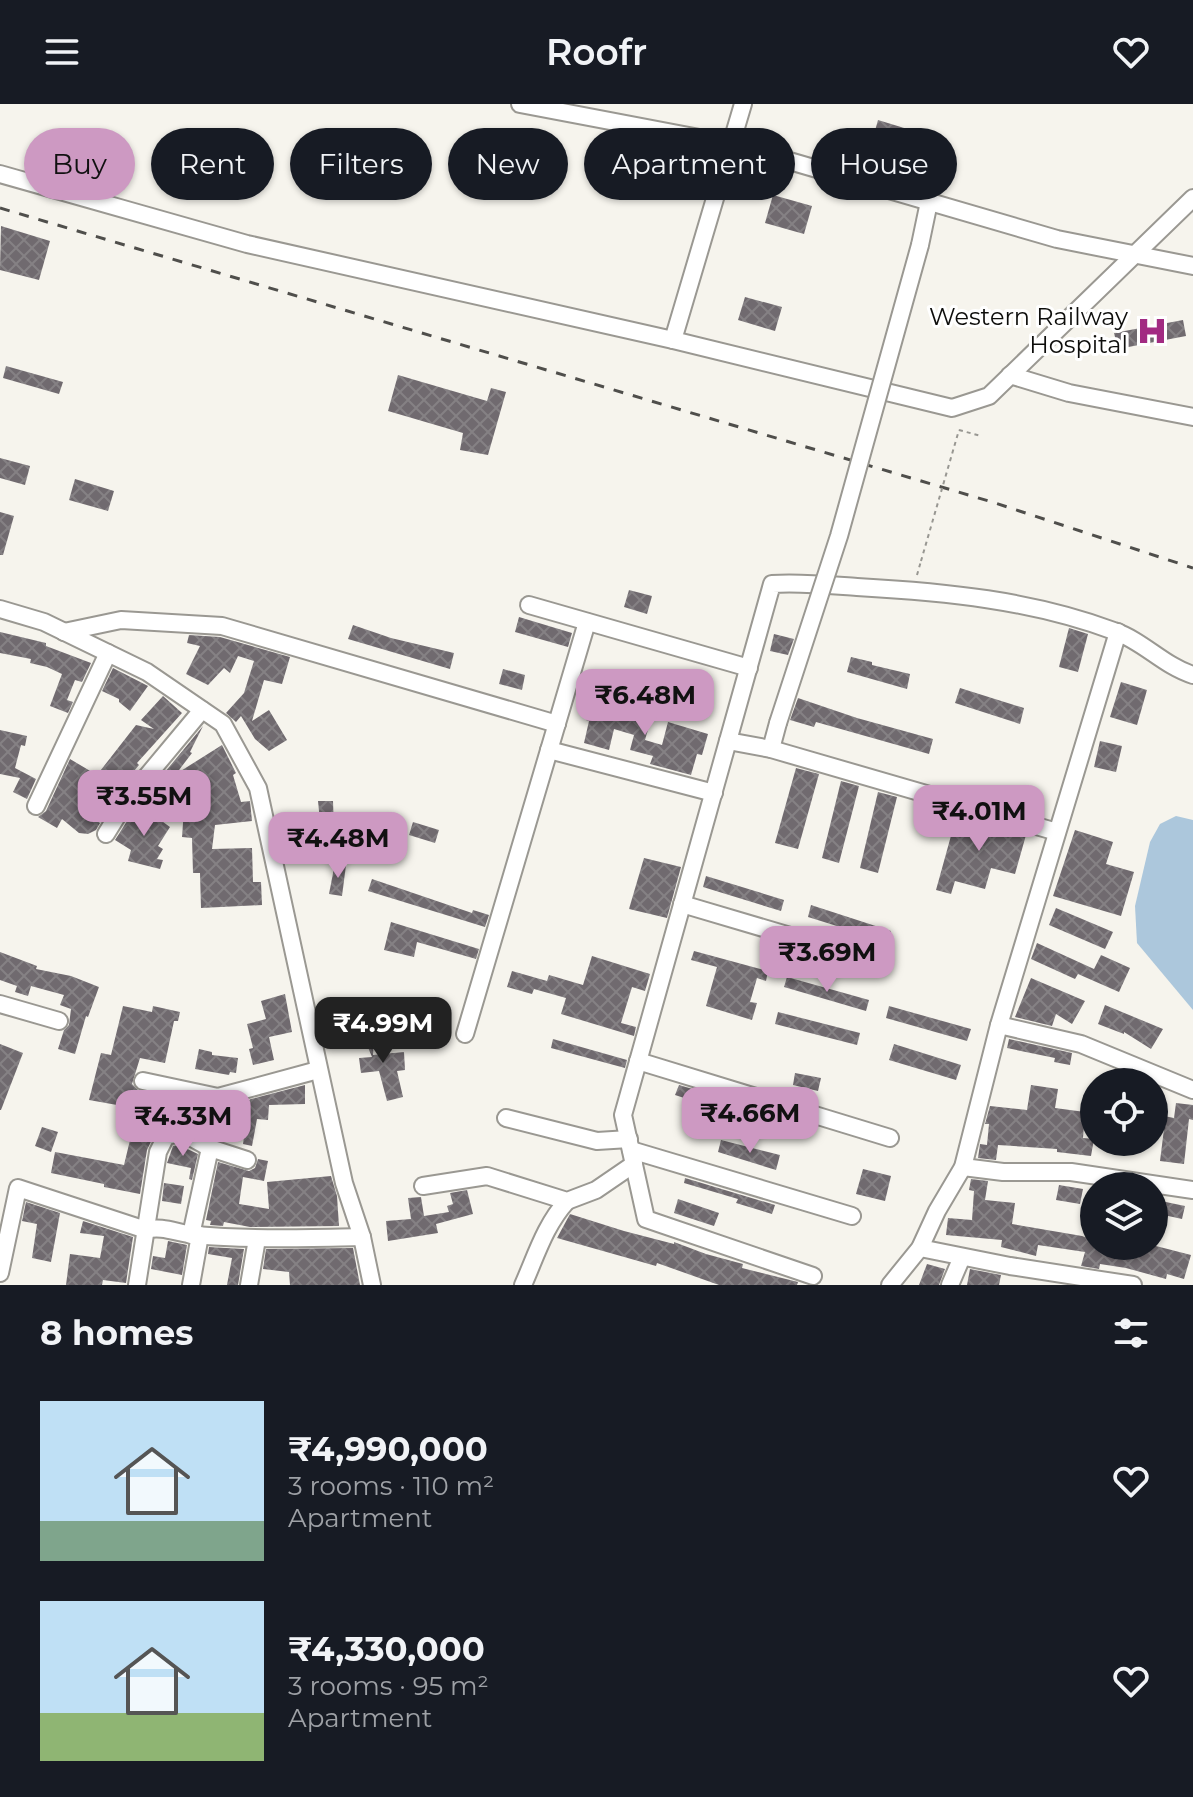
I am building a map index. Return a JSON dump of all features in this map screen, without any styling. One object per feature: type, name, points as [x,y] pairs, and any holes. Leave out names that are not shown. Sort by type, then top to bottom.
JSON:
[{"type":"street","points":[[520,104],[647,128]]},
{"type":"street","points":[[736,128],[743,104]]},
{"type":"street","points":[[795,163],[1057,239],[1193,266]]},
{"type":"street","points":[[0,174],[247,244],[673,340],[952,408],[989,396],[1193,198]]},
{"type":"street","points":[[673,340],[714,200]]},
{"type":"street","points":[[771,749],[839,536],[920,245],[929,202]]},
{"type":"street","points":[[1010,375],[1069,393],[1193,417]]},
{"type":"street","points":[[813,1276],[646,1219],[623,1115],[772,584],[913,590],[986,598],[1059,612],[1118,632],[1180,671],[1193,675]]},
{"type":"street","points":[[529,605],[749,668]]},
{"type":"street","points":[[0,609],[44,622],[147,672],[223,724],[258,788],[318,1070],[372,1285]]},
{"type":"street","points":[[64,632],[121,620],[222,626],[557,724]]},
{"type":"street","points":[[465,1034],[587,622]]},
{"type":"street","points":[[890,1285],[920,1248],[963,1167],[999,1025],[1118,632]]},
{"type":"street","points":[[36,806],[108,653]]},
{"type":"street","points":[[106,834],[127,800],[202,710]]},
{"type":"street","points":[[728,741],[771,749],[1057,832]]},
{"type":"street","points":[[549,750],[714,793]]},
{"type":"street","points":[[682,904],[868,959]]},
{"type":"street","points":[[0,1004],[59,1021]]},
{"type":"street","points":[[999,1025],[1081,1044],[1193,1090]]},
{"type":"street","points":[[638,1061],[890,1138]]},
{"type":"street","points":[[143,1081],[218,1097],[318,1070]]},
{"type":"street","points":[[506,1118],[597,1141],[852,1216]]},
{"type":"street","points":[[137,1285],[158,1152],[166,1136],[183,1133],[210,1148],[247,1160]]},
{"type":"street","points":[[191,1285],[195,1235],[210,1148]]},
{"type":"street","points":[[523,1285],[553,1216],[567,1201],[596,1190],[631,1151]]},
{"type":"street","points":[[963,1167],[1003,1172],[1071,1172],[1193,1190]]},
{"type":"street","points":[[423,1186],[487,1176],[567,1201]]},
{"type":"street","points":[[0,1273],[18,1188],[146,1230],[154,1227],[195,1235],[257,1239],[362,1237]]},
{"type":"street","points":[[249,1285],[257,1239]]},
{"type":"street","points":[[920,1248],[1133,1285]]},
{"type":"street","points":[[950,1285],[962,1257]]},
{"type":"path","points":[[913,590],[959,430],[981,436]]},
{"type":"water","points":[[1176,816],[1193,820],[1193,1010],[1137,943],[1135,906],[1150,842],[1160,824]]},
{"type":"building","points":[[878,120],[904,128],[876,128]]},
{"type":"building","points":[[772,200],[791,200],[812,206],[804,234],[765,223]]},
{"type":"building","points":[[1,226],[50,241],[39,280],[0,270]]},
{"type":"building","points":[[745,297],[782,307],[775,331],[738,320]]},
{"type":"building","points":[[1183,320],[1186,336],[1118,349],[1114,333]]},
{"type":"building","points":[[6,366],[63,382],[59,394],[3,378]]},
{"type":"building","points":[[398,375],[487,401],[491,388],[506,392],[488,455],[460,450],[463,433],[388,411]]},
{"type":"building","points":[[0,458],[30,466],[25,485],[0,478]]},
{"type":"building","points":[[75,479],[114,491],[108,511],[69,500]]},
{"type":"building","points":[[0,512],[14,516],[3,555],[0,555]]},
{"type":"building","points":[[629,590],[652,596],[647,614],[624,607]]},
{"type":"building","points":[[519,617],[572,633],[568,647],[515,632]]},
{"type":"building","points":[[353,625],[454,653],[450,669],[348,639]]},
{"type":"building","points":[[1069,628],[1088,634],[1078,672],[1059,667]]},
{"type":"building","points":[[0,632],[46,643],[46,646],[91,663],[82,682],[75,680],[67,700],[73,702],[68,713],[50,706],[62,674],[30,663],[31,659],[0,653]]},
{"type":"building","points":[[774,634],[794,639],[788,655],[770,651]]},
{"type":"building","points":[[189,635],[220,637],[290,657],[282,684],[264,680],[252,721],[269,710],[287,740],[269,751],[255,739],[241,716],[236,722],[226,713],[244,693],[254,661],[238,656],[230,673],[224,668],[208,685],[186,674],[200,646],[187,643]]},
{"type":"building","points":[[851,657],[910,674],[907,689],[847,672]]},
{"type":"building","points":[[113,668],[148,686],[130,711],[119,699],[102,691]]},
{"type":"building","points":[[503,669],[525,675],[522,690],[499,684]]},
{"type":"building","points":[[1121,682],[1147,690],[1137,725],[1110,717]]},
{"type":"building","points":[[960,688],[1024,708],[1020,724],[955,703]]},
{"type":"building","points":[[163,696],[182,713],[137,763],[139,765],[125,782],[120,781],[115,789],[118,791],[95,820],[100,823],[96,830],[88,834],[79,833],[62,819],[57,828],[38,817],[46,811],[70,759],[97,775],[136,725],[154,729],[141,720]]},
{"type":"building","points":[[594,697],[632,710],[630,717],[650,723],[645,740],[662,745],[668,722],[708,734],[702,755],[697,754],[691,775],[650,764],[653,756],[630,750],[634,735],[614,729],[609,750],[584,743],[589,721],[586,720]]},
{"type":"building","points":[[798,698],[933,739],[929,754],[816,722],[814,727],[790,720]]},
{"type":"building","points":[[203,726],[192,753],[176,774],[222,745],[236,773],[233,775],[241,802],[250,801],[252,821],[215,825],[212,849],[252,848],[253,882],[261,882],[262,905],[201,908],[200,873],[193,873],[192,838],[182,837],[184,809],[181,812],[146,795]]},
{"type":"building","points":[[0,730],[27,736],[25,746],[21,745],[15,768],[36,779],[27,799],[13,792],[20,778],[0,774]]},
{"type":"building","points":[[1100,741],[1122,746],[1116,772],[1094,767]]},
{"type":"building","points":[[796,768],[819,774],[798,849],[775,843]]},
{"type":"building","points":[[841,781],[859,786],[839,863],[822,858]]},
{"type":"building","points":[[878,792],[897,797],[878,873],[860,868]]},
{"type":"building","points":[[318,801],[333,801],[334,829],[351,828],[352,850],[323,852]]},
{"type":"building","points":[[138,804],[170,827],[158,846],[163,849],[157,859],[163,860],[160,869],[128,861],[131,850],[115,840]]},
{"type":"building","points":[[957,814],[1026,835],[1015,874],[991,868],[985,889],[955,881],[951,894],[936,890]]},
{"type":"building","points":[[413,822],[439,830],[435,843],[409,835]]},
{"type":"building","points":[[1075,830],[1113,842],[1106,864],[1134,872],[1121,916],[1053,896]]},
{"type":"building","points":[[644,858],[681,867],[667,918],[629,909]]},
{"type":"building","points":[[335,863],[346,865],[342,896],[329,894]]},
{"type":"building","points":[[706,876],[784,900],[781,911],[703,887]]},
{"type":"building","points":[[372,879],[472,913],[473,910],[489,915],[485,927],[368,891]]},
{"type":"building","points":[[811,905],[891,931],[888,942],[808,917]]},
{"type":"building","points":[[1056,908],[1113,932],[1105,949],[1049,925]]},
{"type":"building","points":[[391,922],[479,949],[476,959],[417,942],[414,957],[384,950]]},
{"type":"building","points":[[1037,943],[1094,969],[1101,955],[1130,968],[1119,992],[1078,974],[1075,979],[1031,959]]},
{"type":"building","points":[[694,951],[768,971],[766,981],[757,978],[750,1002],[757,1003],[752,1020],[706,1006],[717,967],[691,960]]},
{"type":"building","points":[[0,952],[37,966],[36,969],[71,976],[99,987],[86,1016],[75,1054],[58,1049],[64,1030],[69,1025],[71,1009],[60,1005],[64,995],[31,986],[28,996],[15,992],[17,986],[0,980]]},
{"type":"building","points":[[592,956],[650,974],[645,991],[632,987],[621,1023],[636,1027],[634,1036],[561,1014],[566,998],[534,989],[532,994],[507,987],[512,971],[547,981],[549,975],[583,985]]},
{"type":"building","points":[[787,977],[869,1000],[866,1011],[784,987]]},
{"type":"building","points":[[1031,978],[1085,1001],[1072,1024],[1056,1014],[1052,1026],[1015,1017]]},
{"type":"building","points":[[285,994],[292,1032],[269,1037],[274,1060],[253,1065],[249,1049],[253,1048],[247,1024],[266,1019],[261,1001]]},
{"type":"building","points":[[1105,1005],[1163,1029],[1151,1049],[1124,1032],[1098,1024]]},
{"type":"building","points":[[123,1006],[152,1012],[153,1006],[180,1012],[178,1021],[174,1021],[165,1063],[140,1058],[132,1084],[140,1092],[192,1107],[188,1119],[170,1118],[169,1124],[156,1131],[147,1150],[140,1194],[51,1173],[55,1152],[124,1165],[131,1136],[144,1139],[156,1105],[134,1103],[131,1115],[116,1112],[117,1105],[89,1100],[101,1053],[111,1055]]},
{"type":"building","points":[[889,1006],[971,1029],[967,1041],[886,1018]]},
{"type":"building","points":[[778,1012],[860,1033],[857,1045],[775,1024]]},
{"type":"building","points":[[364,1022],[375,1022],[373,1055],[404,1052],[405,1070],[397,1071],[403,1097],[387,1101],[379,1071],[361,1073],[359,1058],[372,1057],[365,1040]]},
{"type":"building","points":[[553,1039],[627,1060],[625,1068],[551,1048]]},
{"type":"building","points":[[1009,1039],[1072,1053],[1070,1065],[1054,1062],[1055,1058],[1007,1048]]},
{"type":"building","points":[[0,1044],[23,1053],[1,1110],[0,1110]]},
{"type":"building","points":[[894,1044],[961,1065],[956,1080],[889,1060]]},
{"type":"building","points":[[199,1049],[212,1052],[212,1055],[238,1058],[236,1073],[230,1072],[229,1075],[195,1069]]},
{"type":"building","points":[[795,1073],[821,1078],[818,1091],[793,1085]]},
{"type":"building","points":[[305,1085],[305,1104],[269,1105],[268,1120],[257,1119],[252,1146],[243,1144],[245,1129],[229,1126],[226,1138],[212,1136],[216,1113],[219,1119],[224,1107],[240,1102],[239,1106],[251,1099]]},
{"type":"building","points":[[679,1085],[723,1098],[718,1109],[675,1095]]},
{"type":"building","points":[[1031,1085],[1058,1089],[1055,1108],[1080,1111],[1080,1155],[1057,1152],[1057,1149],[998,1145],[996,1160],[978,1158],[980,1144],[987,1145],[989,1124],[985,1124],[990,1106],[1027,1110]]},
{"type":"building","points":[[1176,1103],[1193,1105],[1184,1164],[1160,1161],[1161,1156],[1168,1156],[1168,1117],[1174,1118]]},
{"type":"building","points":[[42,1127],[58,1132],[51,1152],[35,1146]]},
{"type":"building","points":[[721,1140],[780,1155],[776,1170],[718,1152]]},
{"type":"building","points":[[179,1145],[198,1154],[192,1180],[189,1179],[191,1168],[167,1163],[173,1146]]},
{"type":"building","points":[[258,1159],[268,1161],[264,1181],[243,1177],[239,1204],[269,1209],[267,1182],[331,1176],[337,1196],[339,1226],[250,1227],[224,1222],[223,1226],[210,1225],[211,1221],[206,1220],[218,1162],[249,1171],[255,1168]]},
{"type":"building","points":[[863,1169],[891,1176],[885,1201],[856,1194]]},
{"type":"building","points":[[685,1178],[775,1205],[772,1214],[736,1203],[738,1199],[684,1183]]},
{"type":"building","points":[[971,1179],[988,1181],[985,1200],[1015,1203],[1012,1224],[1080,1236],[1080,1251],[1038,1245],[1036,1256],[1001,1247],[1002,1240],[946,1235],[948,1218],[972,1220],[974,1191],[969,1190]]},
{"type":"building","points":[[164,1183],[184,1186],[181,1204],[162,1201]]},
{"type":"building","points":[[1059,1185],[1080,1188],[1080,1204],[1056,1200]]},
{"type":"building","points":[[467,1190],[473,1214],[436,1224],[438,1233],[388,1241],[386,1221],[411,1219],[408,1198],[421,1197],[424,1216],[449,1212],[447,1206],[453,1204],[450,1193]]},
{"type":"building","points":[[678,1199],[719,1213],[714,1226],[674,1213]]},
{"type":"building","points":[[26,1202],[60,1213],[51,1262],[32,1258],[37,1224],[22,1221]]},
{"type":"building","points":[[1168,1202],[1185,1206],[1182,1219],[1168,1216]]},
{"type":"building","points":[[570,1214],[674,1242],[743,1264],[742,1268],[798,1282],[797,1285],[719,1285],[657,1263],[656,1266],[557,1238]]},
{"type":"building","points":[[83,1221],[133,1237],[126,1283],[103,1280],[102,1285],[66,1285],[70,1254],[100,1258],[104,1236],[80,1233]]},
{"type":"building","points":[[168,1241],[187,1245],[182,1275],[151,1269],[153,1256],[165,1258]]},
{"type":"building","points":[[209,1247],[244,1249],[238,1285],[227,1285],[232,1258],[208,1254]]},
{"type":"building","points":[[353,1248],[360,1285],[290,1285],[289,1272],[263,1269],[266,1249]]},
{"type":"building","points":[[1168,1249],[1191,1255],[1184,1279],[1167,1274],[1166,1279],[1100,1264],[1099,1269],[1081,1266],[1083,1260],[1168,1260]]},
{"type":"building","points":[[927,1264],[945,1269],[939,1285],[919,1285]]},
{"type":"building","points":[[970,1269],[1001,1275],[999,1285],[967,1285]]},
{"type":"railway","points":[[0,208],[992,502],[1193,568]]},
{"type":"place","name":"Western Railway Hospital","points":[[1152,331]]}]
